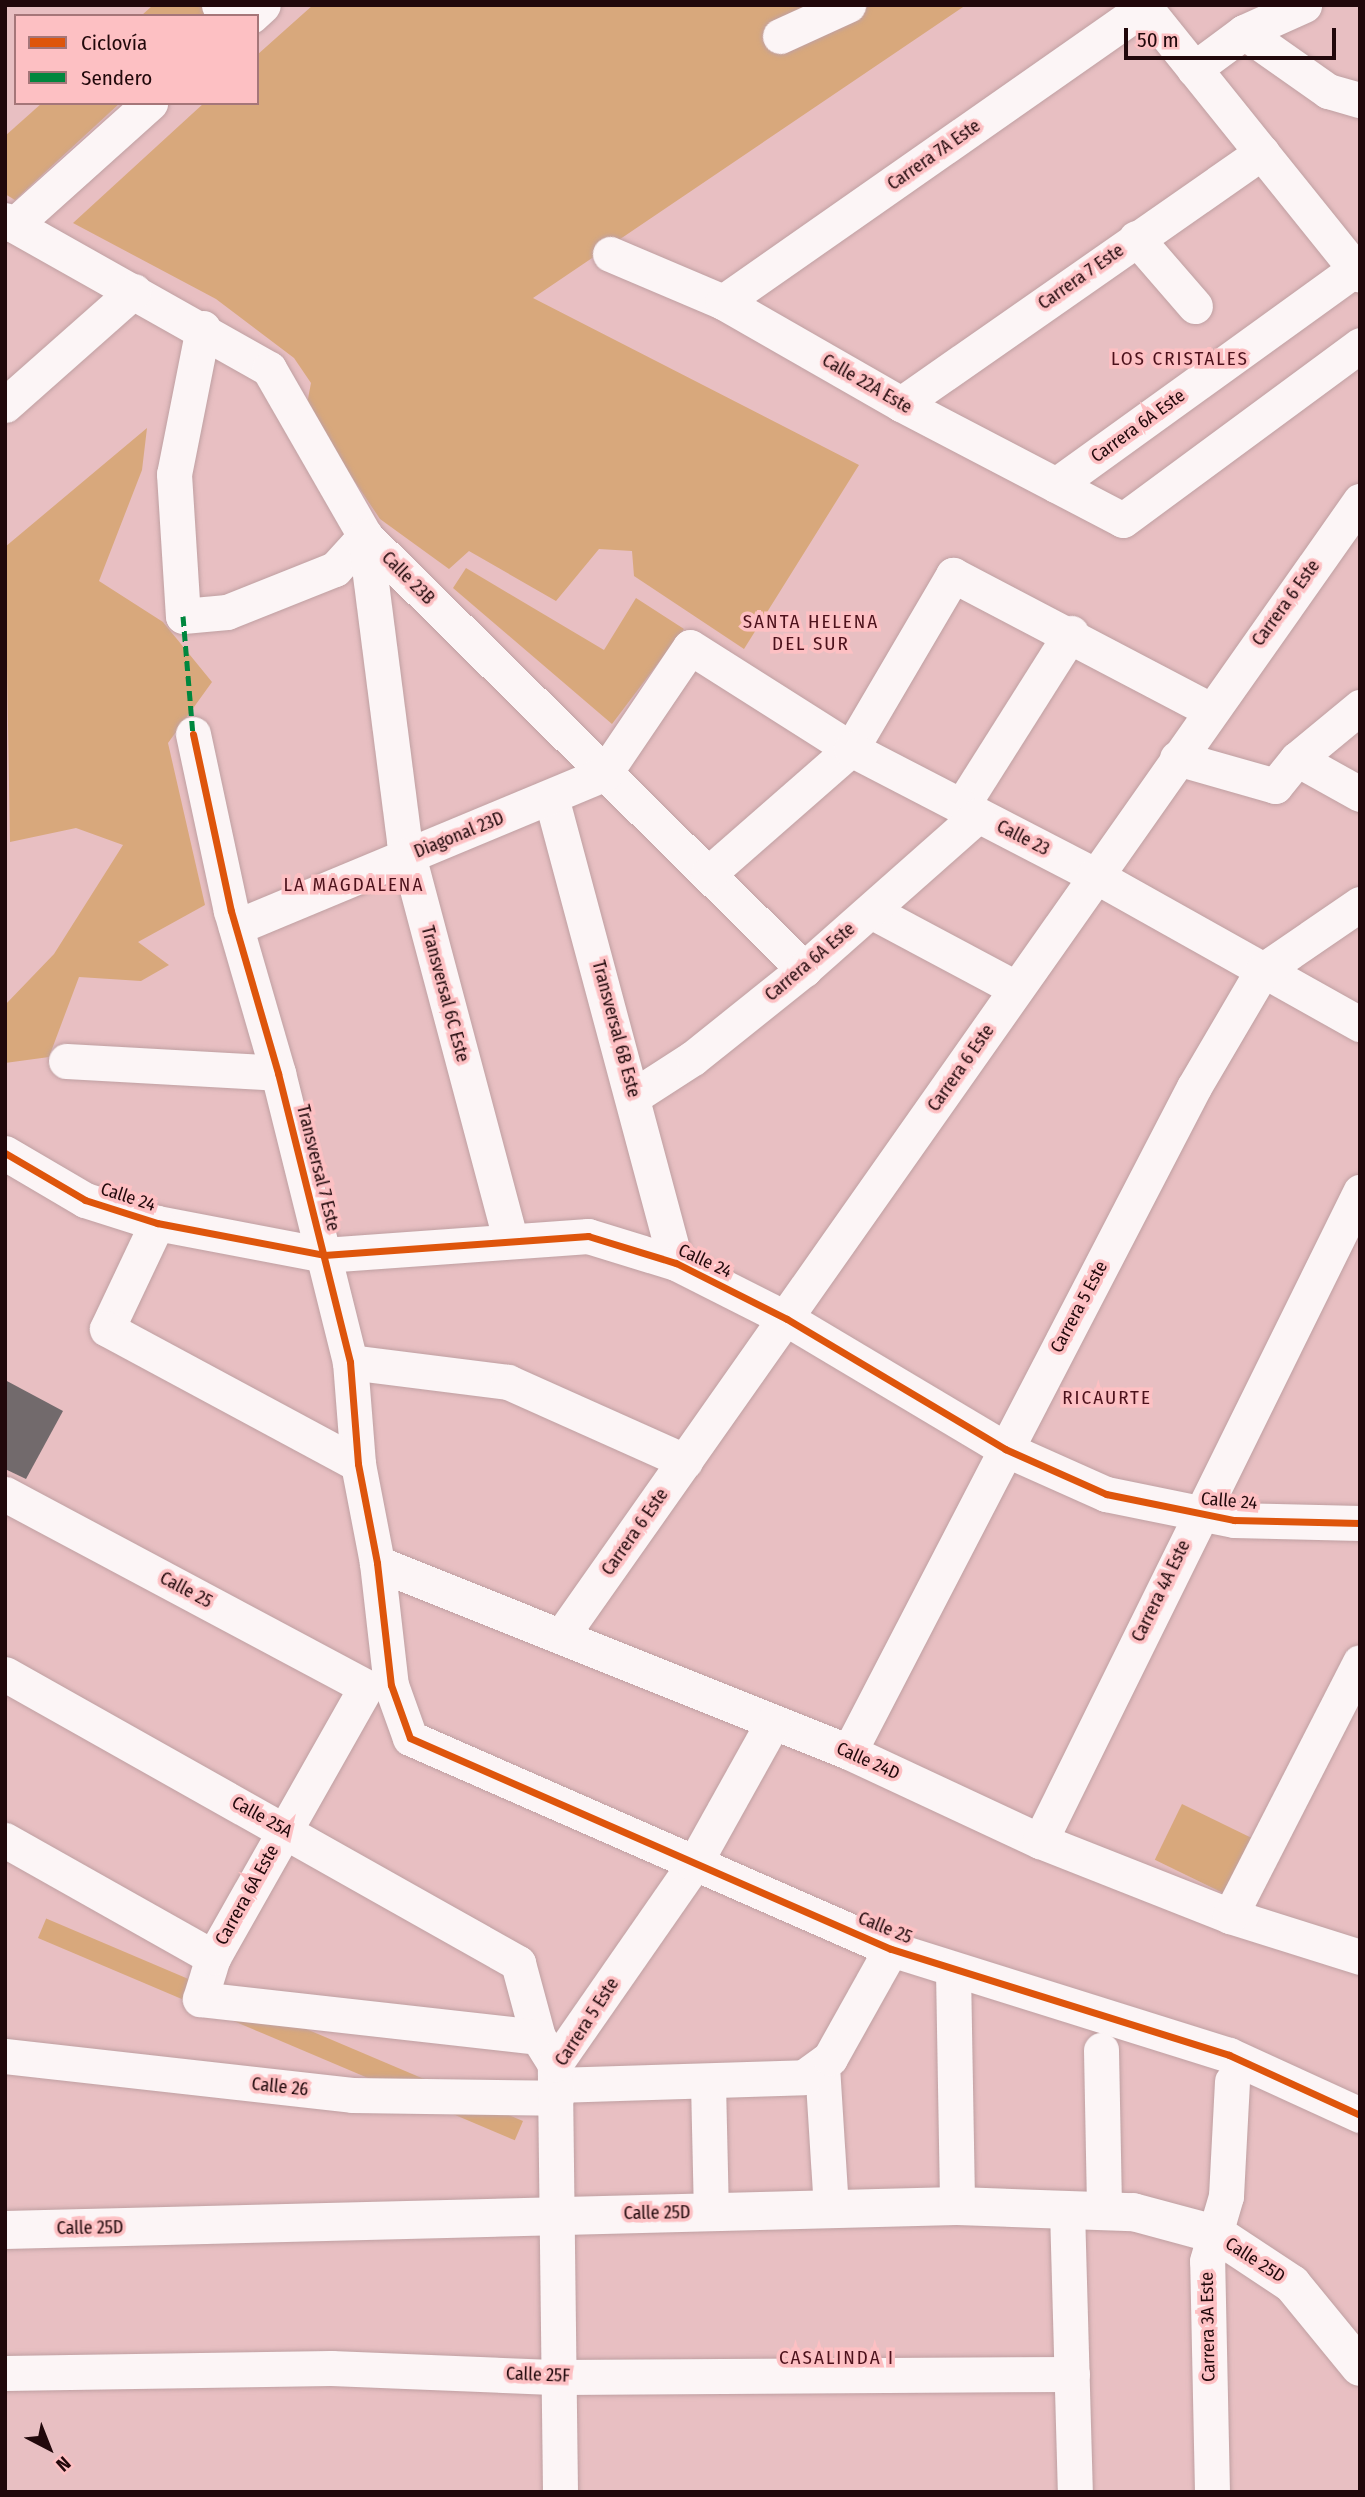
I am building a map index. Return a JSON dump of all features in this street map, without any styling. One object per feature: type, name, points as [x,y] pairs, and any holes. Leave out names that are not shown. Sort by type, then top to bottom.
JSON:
[{"type":"main road","name":"Calle 25D","points":[[5,2230],[957,2206],[1133,2211],[1218,2235],[1292,2284],[1360,2367]]},
{"type":"street","points":[[780,36],[848,5]]},
{"type":"street","points":[[1194,69],[1244,32],[1304,5]]},
{"type":"street","points":[[1144,6],[1358,272]]},
{"type":"street","name":"Carrera 7A Este","points":[[723,302],[1144,6]]},
{"type":"street","points":[[1244,32],[1328,91],[1360,100]]},
{"type":"street","points":[[10,223],[148,105]]},
{"type":"street","name":"Carrera 7 Este","points":[[901,404],[1262,152]]},
{"type":"street","name":"Calle 23B","points":[[10,223],[203,328],[269,369],[365,536],[804,969]]},
{"type":"street","points":[[1136,238],[1195,306]]},
{"type":"street","name":"Calle 22A Este","points":[[610,254],[723,302],[901,404],[1123,520],[1360,345]]},
{"type":"street","name":"Carrera 6A Este","points":[[1056,485],[1358,272]]},
{"type":"street","points":[[5,405],[135,291]]},
{"type":"street","points":[[203,328],[174,474],[183,616],[228,612],[335,569],[365,536]]},
{"type":"street","name":"Carrera 6 Este","points":[[562,1635],[787,1319],[1210,710],[1360,501]]},
{"type":"street","name":"Transversal 6C Este","points":[[365,536],[408,856],[511,1241]]},
{"type":"street","points":[[708,874],[851,749],[953,575],[1071,633],[1210,710]]},
{"type":"street","name":"Carrera 6A Este","points":[[634,1096],[693,1058],[804,969],[871,911],[969,811],[1071,633]]},
{"type":"street","name":"Calle 23","points":[[604,774],[690,647],[851,749],[1094,875],[1360,1024]]},
{"type":"street","points":[[1177,758],[1275,786],[1297,759],[1360,707]]},
{"type":"street","name":"Transversal 7 Este","points":[[193,734],[236,927],[278,1073],[349,1362],[358,1464],[377,1563],[378,1686],[410,1738]]},
{"type":"street","points":[[1297,759],[1360,794]]},
{"type":"street","name":"Diagonal 23D","points":[[236,927],[604,774]]},
{"type":"street","name":"Transversal 6B Este","points":[[551,797],[634,1096],[676,1263]]},
{"type":"street","name":"Carrera 5 Este","points":[[849,1752],[1194,1087],[1262,971],[1360,904]]},
{"type":"street","points":[[871,911],[1015,988]]},
{"type":"street","points":[[66,1062],[278,1073]]},
{"type":"street","name":"Calle 24","points":[[5,1153],[85,1200],[157,1223],[324,1255],[588,1236],[676,1263],[787,1319],[1005,1449],[1106,1494],[1197,1515],[1360,1522]]},
{"type":"street","name":"Carrera 4A Este","points":[[1040,1841],[1197,1515],[1360,1192]]},
{"type":"street","points":[[157,1223],[107,1329],[358,1464]]},
{"type":"street","points":[[349,1362],[508,1382],[685,1461]]},
{"type":"street","name":"Calle 25","points":[[5,1494],[378,1686]]},
{"type":"street","name":"Calle 24D","points":[[377,1563],[849,1752],[1040,1841],[1230,1916],[1360,1957]]},
{"type":"street","points":[[1230,1916],[1360,1662]]},
{"type":"street","name":"Calle 25A","points":[[5,1674],[518,1963],[551,2071]]},
{"type":"street","name":"Carrera 6A Este","points":[[378,1686],[283,1829],[213,1957],[200,1999],[551,2071]]},
{"type":"street","name":"Carrera 5 Este","points":[[551,2071],[694,1864],[774,1721]]},
{"type":"street","name":"Calle 25","points":[[410,1738],[891,1949],[953,1971],[1229,2055],[1360,2115]]},
{"type":"street","points":[[5,1840],[213,1957]]},
{"type":"street","points":[[831,2209],[813,2072],[891,1949]]},
{"type":"street","points":[[953,1971],[957,2206]]},
{"type":"street","points":[[1101,2050],[1104,2210]]},
{"type":"street","name":"Calle 26","points":[[5,2056],[352,2095],[551,2071]]},
{"type":"street","points":[[560,2492],[560,2216],[551,2071],[708,2083],[813,2072]]},
{"type":"street","name":"Carrera 3A Este","points":[[1212,2492],[1207,2261],[1218,2235],[1226,2196],[1232,2081]]},
{"type":"street","points":[[708,2083],[712,2212]]},
{"type":"street","points":[[1066,2210],[1075,2492]]},
{"type":"street","name":"Calle 25F","points":[[5,2374],[331,2368],[559,2377],[1072,2374]]},
{"type":"shaded area","points":[[153,5],[200,5],[207,14],[143,14]]},
{"type":"shaded area","points":[[313,5],[966,5],[533,298],[859,465],[744,649],[634,576],[632,551],[599,549],[556,601],[469,551],[449,569],[380,519],[306,409],[311,383],[294,358],[216,299],[73,223],[202,105],[259,105],[259,53]]},
{"type":"shaded area","points":[[40,105],[118,105],[15,200],[5,194],[5,136]]},
{"type":"shaded area","points":[[147,428],[142,470],[99,581],[163,622],[212,682],[168,743],[205,905],[138,942],[169,965],[141,981],[79,977],[49,1057],[5,1063],[5,1005],[54,954],[123,845],[76,828],[10,842],[5,547]]},
{"type":"shaded area","points":[[466,568],[604,650],[636,598],[684,629],[612,724],[453,588]]},
{"type":"shaded area","points":[[1182,1804],[1255,1840],[1228,1895],[1155,1860]]},
{"type":"shaded area","points":[[46,1919],[523,2121],[515,2140],[38,1938]]},
{"type":"building","points":[[5,1380],[63,1411],[26,1479],[5,1469]]},
{"type":"marked path","points":[[183,616],[193,734]]},
{"type":"cycle path","points":[[193,734],[231,911],[278,1073],[350,1362],[358,1464],[377,1563],[391,1685],[410,1738],[891,1949],[1229,2055],[1360,2115]]},
{"type":"cycle path","points":[[5,1153],[85,1200],[157,1223],[324,1255],[588,1236],[676,1263],[787,1319],[1005,1449],[1106,1494],[1234,1520],[1360,1523]]},
{"type":"district","name":"LOS CRISTALES","points":[[1180,359]]},
{"type":"district","name":"SANTA HELENA DEL SUR","points":[[811,633]]},
{"type":"district","name":"LA MAGDALENA","points":[[354,885]]},
{"type":"district","name":"RICAURTE","points":[[1107,1398]]},
{"type":"district","name":"CASALINDA I","points":[[837,2358]]}]
